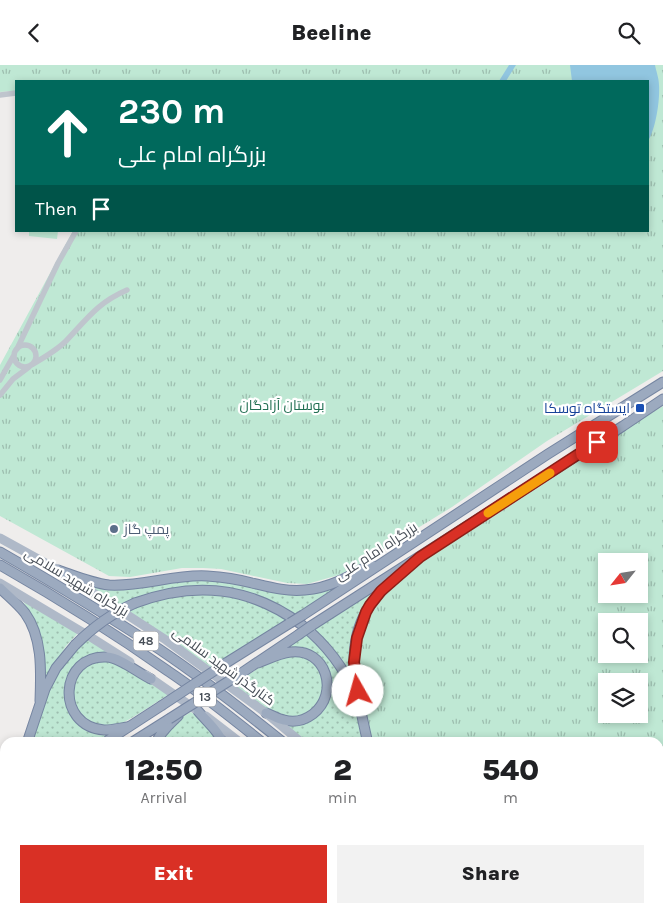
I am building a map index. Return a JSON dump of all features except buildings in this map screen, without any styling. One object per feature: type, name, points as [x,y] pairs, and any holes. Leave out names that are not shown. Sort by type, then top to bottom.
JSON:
[{"type":"highway","name":"بزرگراه امام علی","points":[[113,737],[548,454],[663,382]]},
{"type":"highway","name":"بزرگراه امام علی","points":[[141,737],[258,663],[384,578],[420,557],[661,401]]},
{"type":"highway","points":[[58,570],[86,581],[109,585],[206,576],[232,578],[288,590],[305,590],[330,585],[412,543]]},
{"type":"highway","name":"بزرگراه شهید سلامی","points":[[0,552],[105,614],[160,650],[276,737]]},
{"type":"highway","points":[[367,737],[358,700],[354,662],[357,638],[362,620],[376,596],[420,557]]},
{"type":"highway","name":"بزرگراه شهید سلامی","points":[[0,565],[61,601],[163,667],[255,737]]},
{"type":"highway","points":[[0,588],[25,614],[33,627],[42,669],[40,701]]},
{"type":"highway","points":[[29,737],[40,701],[56,668],[88,633],[102,621],[135,603],[167,594],[197,590],[240,594],[268,604],[290,617],[320,641],[340,666],[358,700]]},
{"type":"highway","points":[[258,663],[288,652],[303,653],[314,658],[322,666],[328,683],[328,691],[319,710],[306,719],[284,720],[266,713]]},
{"type":"highway","points":[[127,727],[106,730],[94,727],[81,720],[74,711],[70,701],[68,692],[71,679],[76,670],[84,663],[106,657],[117,660],[151,679]]},
{"type":"highway","points":[[159,737],[187,708]]},
{"type":"highway","points":[[198,711],[220,737]]},
{"type":"main road","name":"کنارگذر شهید سلامی","points":[[1,538],[58,570],[166,640],[266,713],[295,737]]},
{"type":"main road","points":[[0,583],[90,636],[140,669],[151,679],[233,737]]},
{"type":"street","points":[[0,95],[15,93]]},
{"type":"street","points":[[0,380],[75,232]]},
{"type":"street","points":[[0,395],[13,379],[65,342],[104,302],[127,290]]},
{"type":"street","points":[[22,345],[26,345],[32,348],[36,357],[32,365],[24,367],[16,362],[15,352],[22,345]]},
{"type":"green space","name":"بوستان آزادگان","points":[[0,65],[663,65],[663,371],[547,441],[452,507],[339,575],[307,584],[287,583],[221,569],[203,568],[182,568],[130,577],[109,576],[0,516],[0,365],[72,232],[649,232],[649,80],[15,80],[15,91],[0,92]]},
{"type":"green space","points":[[29,232],[58,232],[57,239],[29,236]]},
{"type":"green space","points":[[663,406],[663,737],[369,737],[356,665],[361,627],[368,612],[397,577]]},
{"type":"green space","points":[[366,569],[294,617],[208,587],[121,608],[85,583],[203,578],[293,593]]},
{"type":"green space","points":[[391,577],[355,683],[311,630]]},
{"type":"green space","points":[[208,592],[248,599],[290,619],[209,669],[125,611],[157,598]]},
{"type":"green space","points":[[21,598],[78,633],[66,646],[44,682],[45,662],[43,647],[34,620]]},
{"type":"green space","points":[[308,633],[327,653],[353,695],[364,737],[299,737],[272,716],[302,722],[330,690],[313,655],[271,657]]},
{"type":"green space","points":[[87,637],[137,670],[105,655],[70,675],[75,717],[115,731],[105,737],[33,737],[55,677]]},
{"type":"green space","points":[[304,654],[323,670],[323,699],[301,719],[276,716],[232,685],[273,659],[283,655]]},
{"type":"green space","points":[[94,660],[117,661],[168,695],[116,726],[105,727],[84,721],[71,702],[76,674]]},
{"type":"green space","points":[[191,712],[210,726],[217,737],[163,737],[176,721]]},
{"type":"water","points":[[509,65],[516,65],[507,80],[500,80]]},
{"type":"water","points":[[570,65],[655,65],[659,82],[659,98],[657,114],[649,139],[649,80],[572,80]]},
{"type":"slow traffic","points":[[488,513],[550,473]]},
{"type":"place","name":"ایستگاه توسکا","points":[[640,408]]},
{"type":"place","name":"پمپ گاز","points":[[114,529]]},
{"type":"route","points":[[358,691],[354,662],[357,638],[366,612],[376,596],[420,557],[597,442]]}]
